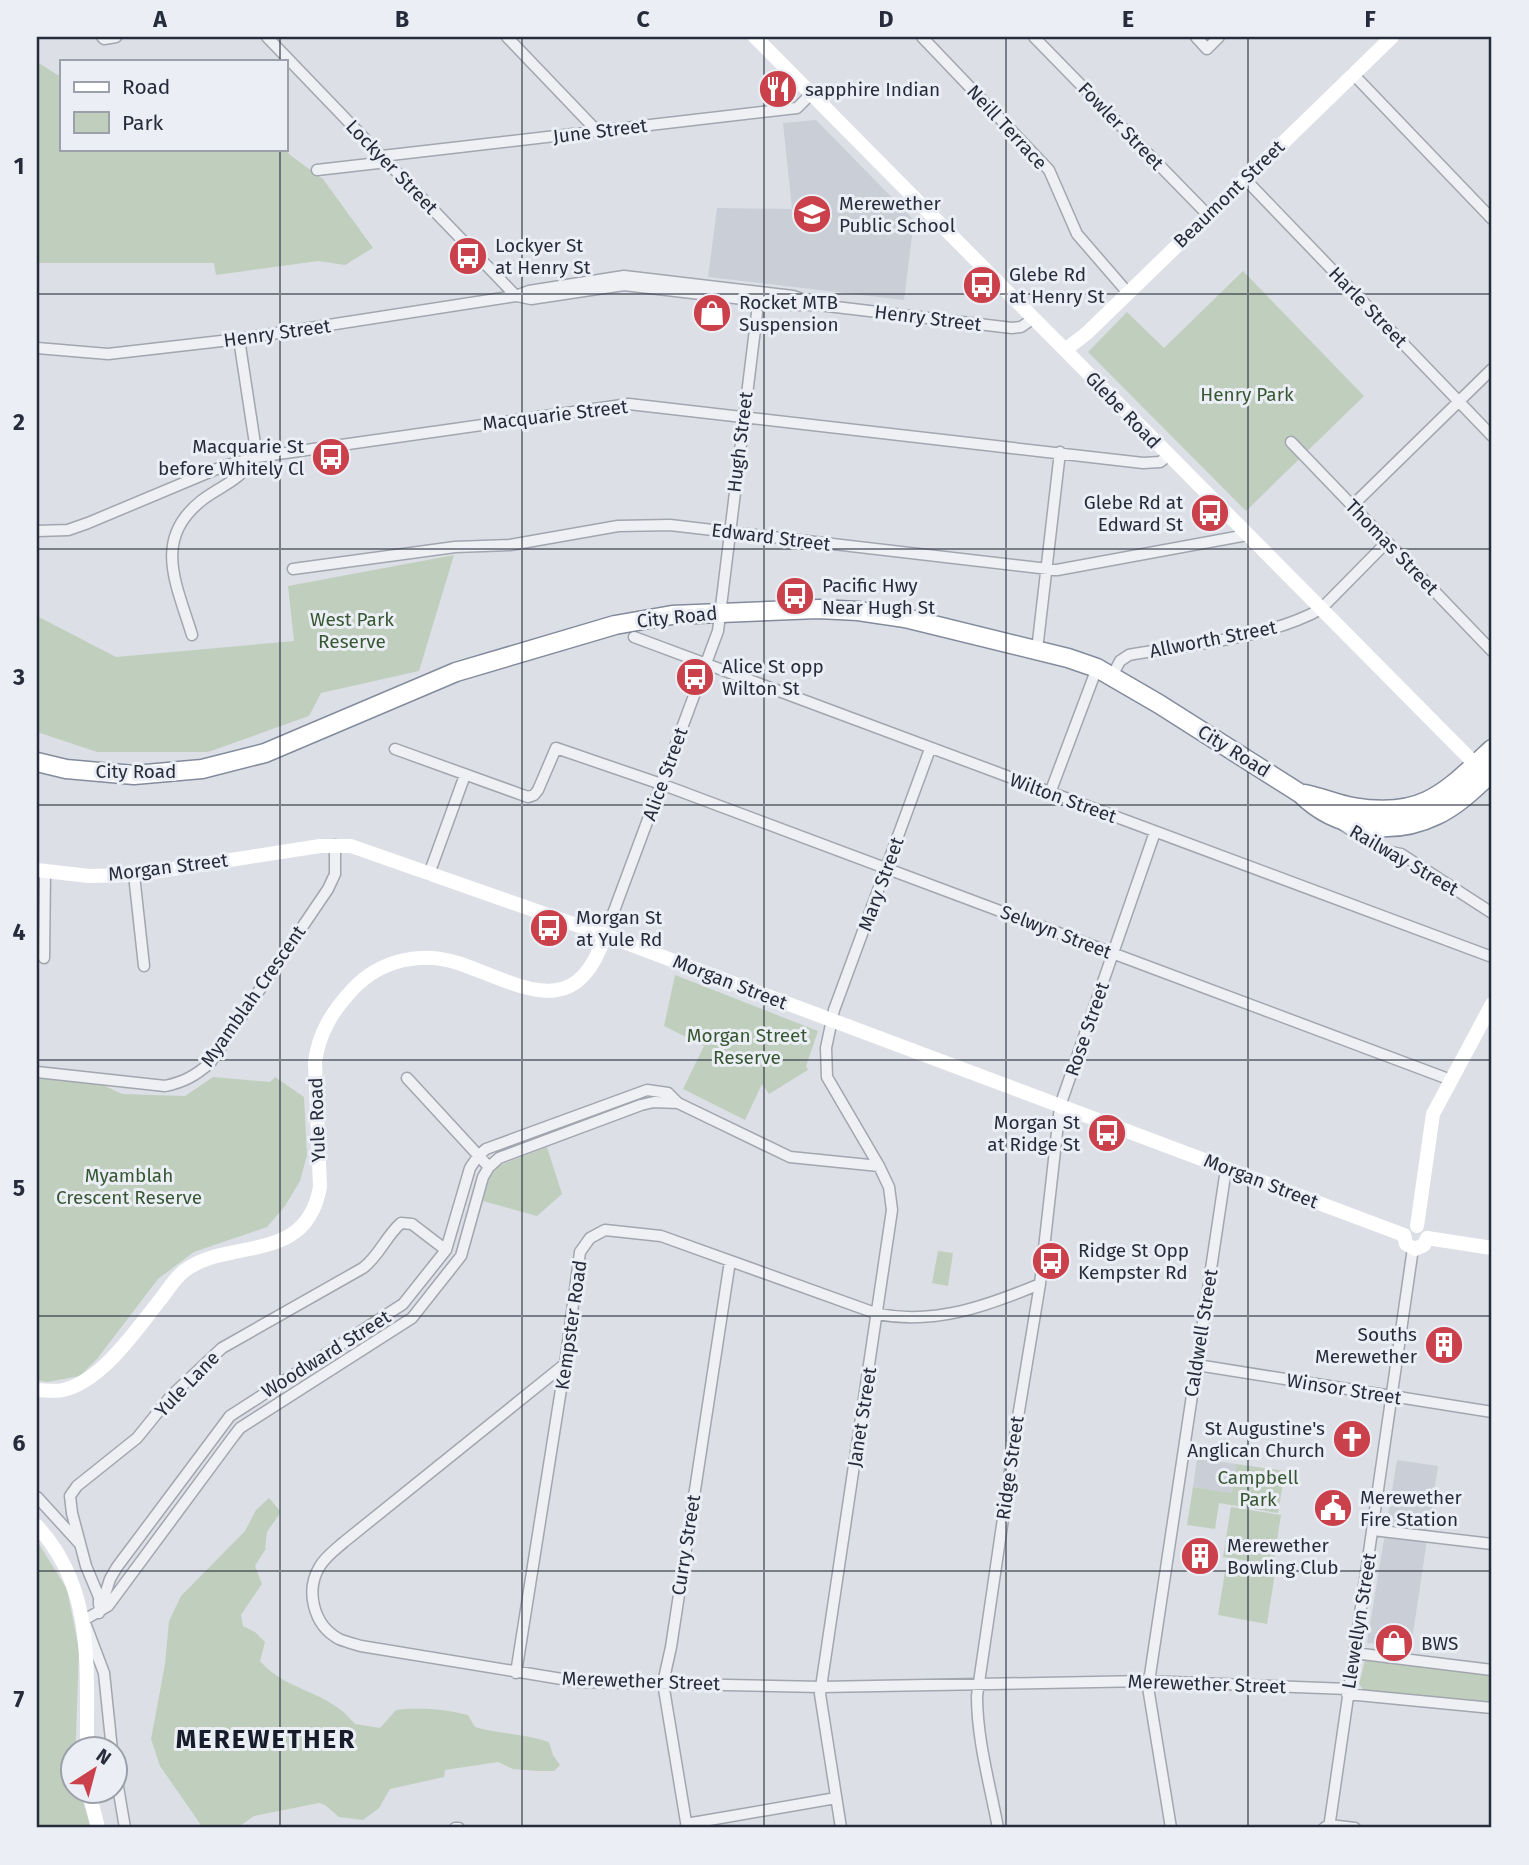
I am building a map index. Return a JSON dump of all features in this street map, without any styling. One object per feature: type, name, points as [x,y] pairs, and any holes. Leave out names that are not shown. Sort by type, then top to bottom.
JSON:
[{"type":"highway","name":"City Road","points":[[37,762],[66,769],[134,775],[169,774],[236,762],[291,743],[421,686],[488,662],[635,620],[818,609],[858,611],[905,618],[1037,650],[1104,672],[1301,794],[1315,808],[1357,825],[1406,825],[1437,816],[1451,807],[1487,774]]},
{"type":"highway","points":[[1487,774],[1492,749]]},
{"type":"highway","name":"City Road","points":[[1301,794],[1351,807],[1400,809],[1425,803],[1487,774]]},
{"type":"street","points":[[102,37],[116,37]]},
{"type":"street","name":"Lockyer Street","points":[[268,37],[516,296]]},
{"type":"street","points":[[507,37],[598,132]]},
{"type":"street","name":"Glebe Road","points":[[755,37],[1247,536],[1487,774]]},
{"type":"street","name":"Neill Terrace","points":[[922,37],[1049,170],[1077,234],[1128,293]]},
{"type":"street","name":"Fowler Street","points":[[1034,37],[1208,215]]},
{"type":"street","points":[[1196,37],[1207,48],[1219,37]]},
{"type":"street","name":"Beaumont Street","points":[[1065,350],[1087,333],[1392,37]]},
{"type":"street","points":[[1353,74],[1492,219]]},
{"type":"street","name":"June Street","points":[[317,170],[385,159],[797,108],[812,93]]},
{"type":"street","name":"Harle Street","points":[[1245,179],[1492,436]]},
{"type":"street","name":"Henry Street","points":[[37,348],[108,354],[239,339],[516,296],[531,299],[624,285],[794,305],[819,304],[1012,328],[1021,327],[1034,318]]},
{"type":"street","name":"Hugh Street","points":[[721,613],[757,313]]},
{"type":"street","points":[[192,635],[171,560],[171,542],[188,512],[208,495],[237,477],[257,457],[239,339]]},
{"type":"street","points":[[1352,506],[1492,369]]},
{"type":"street","name":"Macquarie Street","points":[[37,531],[68,530],[224,466],[257,457],[629,404],[1143,463],[1160,462],[1168,456]]},
{"type":"street","name":"Thomas Street","points":[[1291,442],[1492,651]]},
{"type":"street","points":[[1037,650],[1060,453]]},
{"type":"street","name":"Edward Street","points":[[293,569],[454,547],[510,545],[566,533],[618,526],[670,525],[1057,570],[1247,536]]},
{"type":"street","name":"Allworth Street","points":[[1050,793],[1104,672],[1129,655],[1270,630],[1295,622],[1321,608],[1387,542]]},
{"type":"street","name":"Alice Street","points":[[605,935],[718,631],[721,613]]},
{"type":"street","name":"Wilton Street","points":[[634,636],[1492,957]]},
{"type":"street","name":"Selwyn Street","points":[[465,775],[528,797],[538,790],[556,748],[661,784],[1451,1080]]},
{"type":"street","name":"Mary Street","points":[[831,1020],[930,748]]},
{"type":"street","points":[[395,749],[465,775],[429,874]]},
{"type":"street","name":"Railway Street","points":[[1315,808],[1382,850],[1401,854],[1492,913]]},
{"type":"street","name":"Rose Street","points":[[1060,1106],[1155,832]]},
{"type":"street","name":"Morgan Street","points":[[41,871],[89,876],[134,875],[335,845],[351,846],[605,935],[1404,1235]]},
{"type":"street","name":"Myamblah Crescent","points":[[37,1072],[165,1086],[185,1082],[196,1076],[210,1063],[328,889],[335,874],[335,845]]},
{"type":"street","points":[[41,871],[44,958]]},
{"type":"street","points":[[134,875],[144,967]]},
{"type":"street","name":"Yule Road","points":[[37,1390],[62,1391],[89,1379],[129,1339],[183,1272],[208,1259],[262,1248],[292,1234],[307,1218],[317,1202],[320,1187],[315,1062],[318,1043],[324,1027],[344,999],[372,973],[403,960],[440,959],[511,985],[542,992],[554,991],[571,985],[584,976],[595,961],[605,935]]},
{"type":"street","points":[[1417,1226],[1433,1114],[1490,1013]]},
{"type":"street","name":"Janet Street","points":[[831,1020],[826,1052],[827,1077],[879,1166],[889,1187],[892,1210],[821,1687],[821,1708],[841,1828]]},
{"type":"street","points":[[407,1078],[489,1167],[499,1158],[641,1105],[654,1102],[678,1103]]},
{"type":"street","points":[[478,1156],[486,1149],[648,1090],[668,1093],[678,1103],[790,1157],[879,1166]]},
{"type":"street","name":"Ridge Street","points":[[999,1828],[977,1712],[979,1683],[1040,1284],[1060,1106]]},
{"type":"street","name":"Woodward Street","points":[[99,1613],[110,1579],[117,1567],[230,1416],[403,1304],[446,1250],[470,1168],[478,1156]]},
{"type":"street","name":"Woodward Street","points":[[83,1620],[108,1606],[240,1428],[400,1325],[418,1310],[461,1256],[483,1177],[489,1167]]},
{"type":"street","name":"Caldwell Street","points":[[1171,1828],[1147,1681],[1226,1168]]},
{"type":"street","name":"Yule Lane","points":[[99,1613],[99,1597],[86,1566],[70,1496],[77,1486],[137,1438],[171,1396],[222,1348],[363,1268],[371,1262],[393,1229],[401,1223],[412,1224],[446,1250]]},
{"type":"street","points":[[1417,1226],[1425,1230],[1427,1238],[1423,1247],[1413,1248],[1406,1244],[1404,1235],[1409,1227],[1417,1226]]},
{"type":"street","name":"Kempster Road","points":[[516,1673],[580,1252],[590,1238],[605,1230],[661,1236],[878,1314],[897,1317],[953,1315],[992,1304],[1040,1284]]},
{"type":"street","points":[[1427,1238],[1492,1248]]},
{"type":"street","name":"Llewellyn Street","points":[[1327,1827],[1413,1248]]},
{"type":"street","name":"Curry Street","points":[[687,1826],[663,1683],[671,1647],[730,1261]]},
{"type":"street","name":"Merewether Street","points":[[565,1364],[332,1552],[321,1564],[312,1589],[314,1607],[321,1622],[330,1632],[340,1640],[361,1646],[580,1682],[821,1687],[1147,1681],[1348,1691],[1492,1708]]},
{"type":"street","name":"Winsor Street","points":[[1197,1365],[1492,1412]]},
{"type":"street","points":[[37,1497],[80,1544]]},
{"type":"street","points":[[37,1526],[73,1583],[83,1620],[104,1673],[111,1736]]},
{"type":"street","points":[[1373,1530],[1492,1544]]},
{"type":"street","points":[[83,1620],[87,1736]]},
{"type":"street","points":[[1354,1653],[1492,1670]]},
{"type":"street","points":[[687,1826],[836,1798]]},
{"type":"street","points":[[93,1806],[98,1828]]},
{"type":"street","points":[[121,1806],[125,1828]]},
{"type":"street","points":[[1327,1827],[1355,1828]]},
{"type":"shaded area","name":"Merewether Public School","points":[[816,120],[914,220],[904,300],[708,277],[717,208],[792,209],[783,123]]},
{"type":"shaded area","points":[[1197,1458],[1236,1464],[1232,1493],[1193,1487]]},
{"type":"shaded area","points":[[1397,1460],[1438,1466],[1411,1647],[1367,1643]]},
{"type":"green space","points":[[37,62],[60,76],[60,150],[286,150],[323,179],[373,248],[345,265],[318,261],[216,275],[214,263],[37,263]]},
{"type":"green space","name":"Henry Park","points":[[1243,271],[1364,396],[1246,511],[1088,352],[1127,312],[1164,348]]},
{"type":"green space","name":"West Park Reserve","points":[[454,555],[419,671],[321,693],[309,716],[208,752],[97,752],[37,732],[37,616],[116,657],[294,641],[288,586]]},
{"type":"green space","name":"Morgan Street Reserve","points":[[675,975],[818,1031],[806,1066],[808,1070],[769,1094],[762,1084],[745,1120],[683,1089],[704,1046],[664,1026]]},
{"type":"green space","name":"Myamblah Crescent Reserve","points":[[37,1077],[103,1085],[122,1094],[185,1096],[213,1077],[270,1082],[275,1077],[304,1097],[307,1155],[300,1181],[285,1206],[267,1227],[194,1252],[158,1279],[97,1359],[80,1376],[47,1382],[37,1380]]},
{"type":"green space","points":[[547,1147],[562,1194],[537,1216],[483,1201],[490,1175],[500,1165]]},
{"type":"green space","points":[[938,1251],[953,1253],[948,1286],[932,1283]]},
{"type":"green space","name":"Campbell Park","points":[[1236,1464],[1285,1471],[1278,1513],[1219,1503],[1215,1529],[1187,1525],[1193,1487],[1232,1493]]},
{"type":"green space","points":[[269,1498],[281,1512],[267,1532],[265,1550],[255,1566],[262,1584],[241,1615],[243,1626],[255,1632],[265,1642],[260,1661],[283,1679],[332,1704],[355,1724],[380,1728],[396,1710],[423,1709],[459,1713],[468,1715],[475,1727],[549,1742],[560,1765],[554,1771],[513,1769],[498,1762],[445,1770],[444,1777],[390,1789],[379,1808],[363,1820],[339,1817],[319,1803],[254,1816],[237,1828],[203,1828],[160,1766],[151,1739],[165,1664],[169,1621],[181,1596],[245,1531],[256,1510]]},
{"type":"green space","points":[[1231,1507],[1281,1515],[1273,1565],[1223,1557]]},
{"type":"green space","points":[[37,1541],[67,1589],[79,1650],[76,1736],[60,1736],[60,1806],[84,1806],[91,1828],[37,1828]]},
{"type":"green space","points":[[1226,1565],[1275,1573],[1267,1624],[1218,1615]]},
{"type":"green space","points":[[1365,1660],[1492,1674],[1492,1703],[1364,1691],[1359,1684]]},
{"type":"place","name":"sapphire Indian","points":[[778,89]]},
{"type":"place","name":"Merewether Public School","points":[[812,214]]},
{"type":"place","name":"Lockyer St at Henry St","points":[[468,256]]},
{"type":"place","name":"Glebe Rd at Henry St","points":[[982,285]]},
{"type":"place","name":"Rocket MTB Suspension","points":[[712,313]]},
{"type":"place","name":"Macquarie St before Whitely Cl","points":[[331,457]]},
{"type":"place","name":"Glebe Rd at Edward St","points":[[1210,513]]},
{"type":"place","name":"Pacific Hwy Near Hugh St","points":[[795,596]]},
{"type":"place","name":"Alice St opp Wilton St","points":[[695,677]]},
{"type":"place","name":"Morgan St at Yule Rd","points":[[549,928]]},
{"type":"place","name":"Morgan St at Ridge St","points":[[1107,1133]]},
{"type":"place","name":"Ridge St Opp Kempster Rd","points":[[1051,1261]]},
{"type":"place","name":"Souths Merewether","points":[[1444,1345]]},
{"type":"place","name":"St Augustine's Anglican Church","points":[[1352,1439]]},
{"type":"place","name":"Merewether Fire Station","points":[[1333,1508]]},
{"type":"place","name":"Merewether Bowling Club","points":[[1200,1556]]},
{"type":"place","name":"BWS","points":[[1394,1643]]},
{"type":"district","name":"MEREWETHER","points":[[266,1739]]}]
